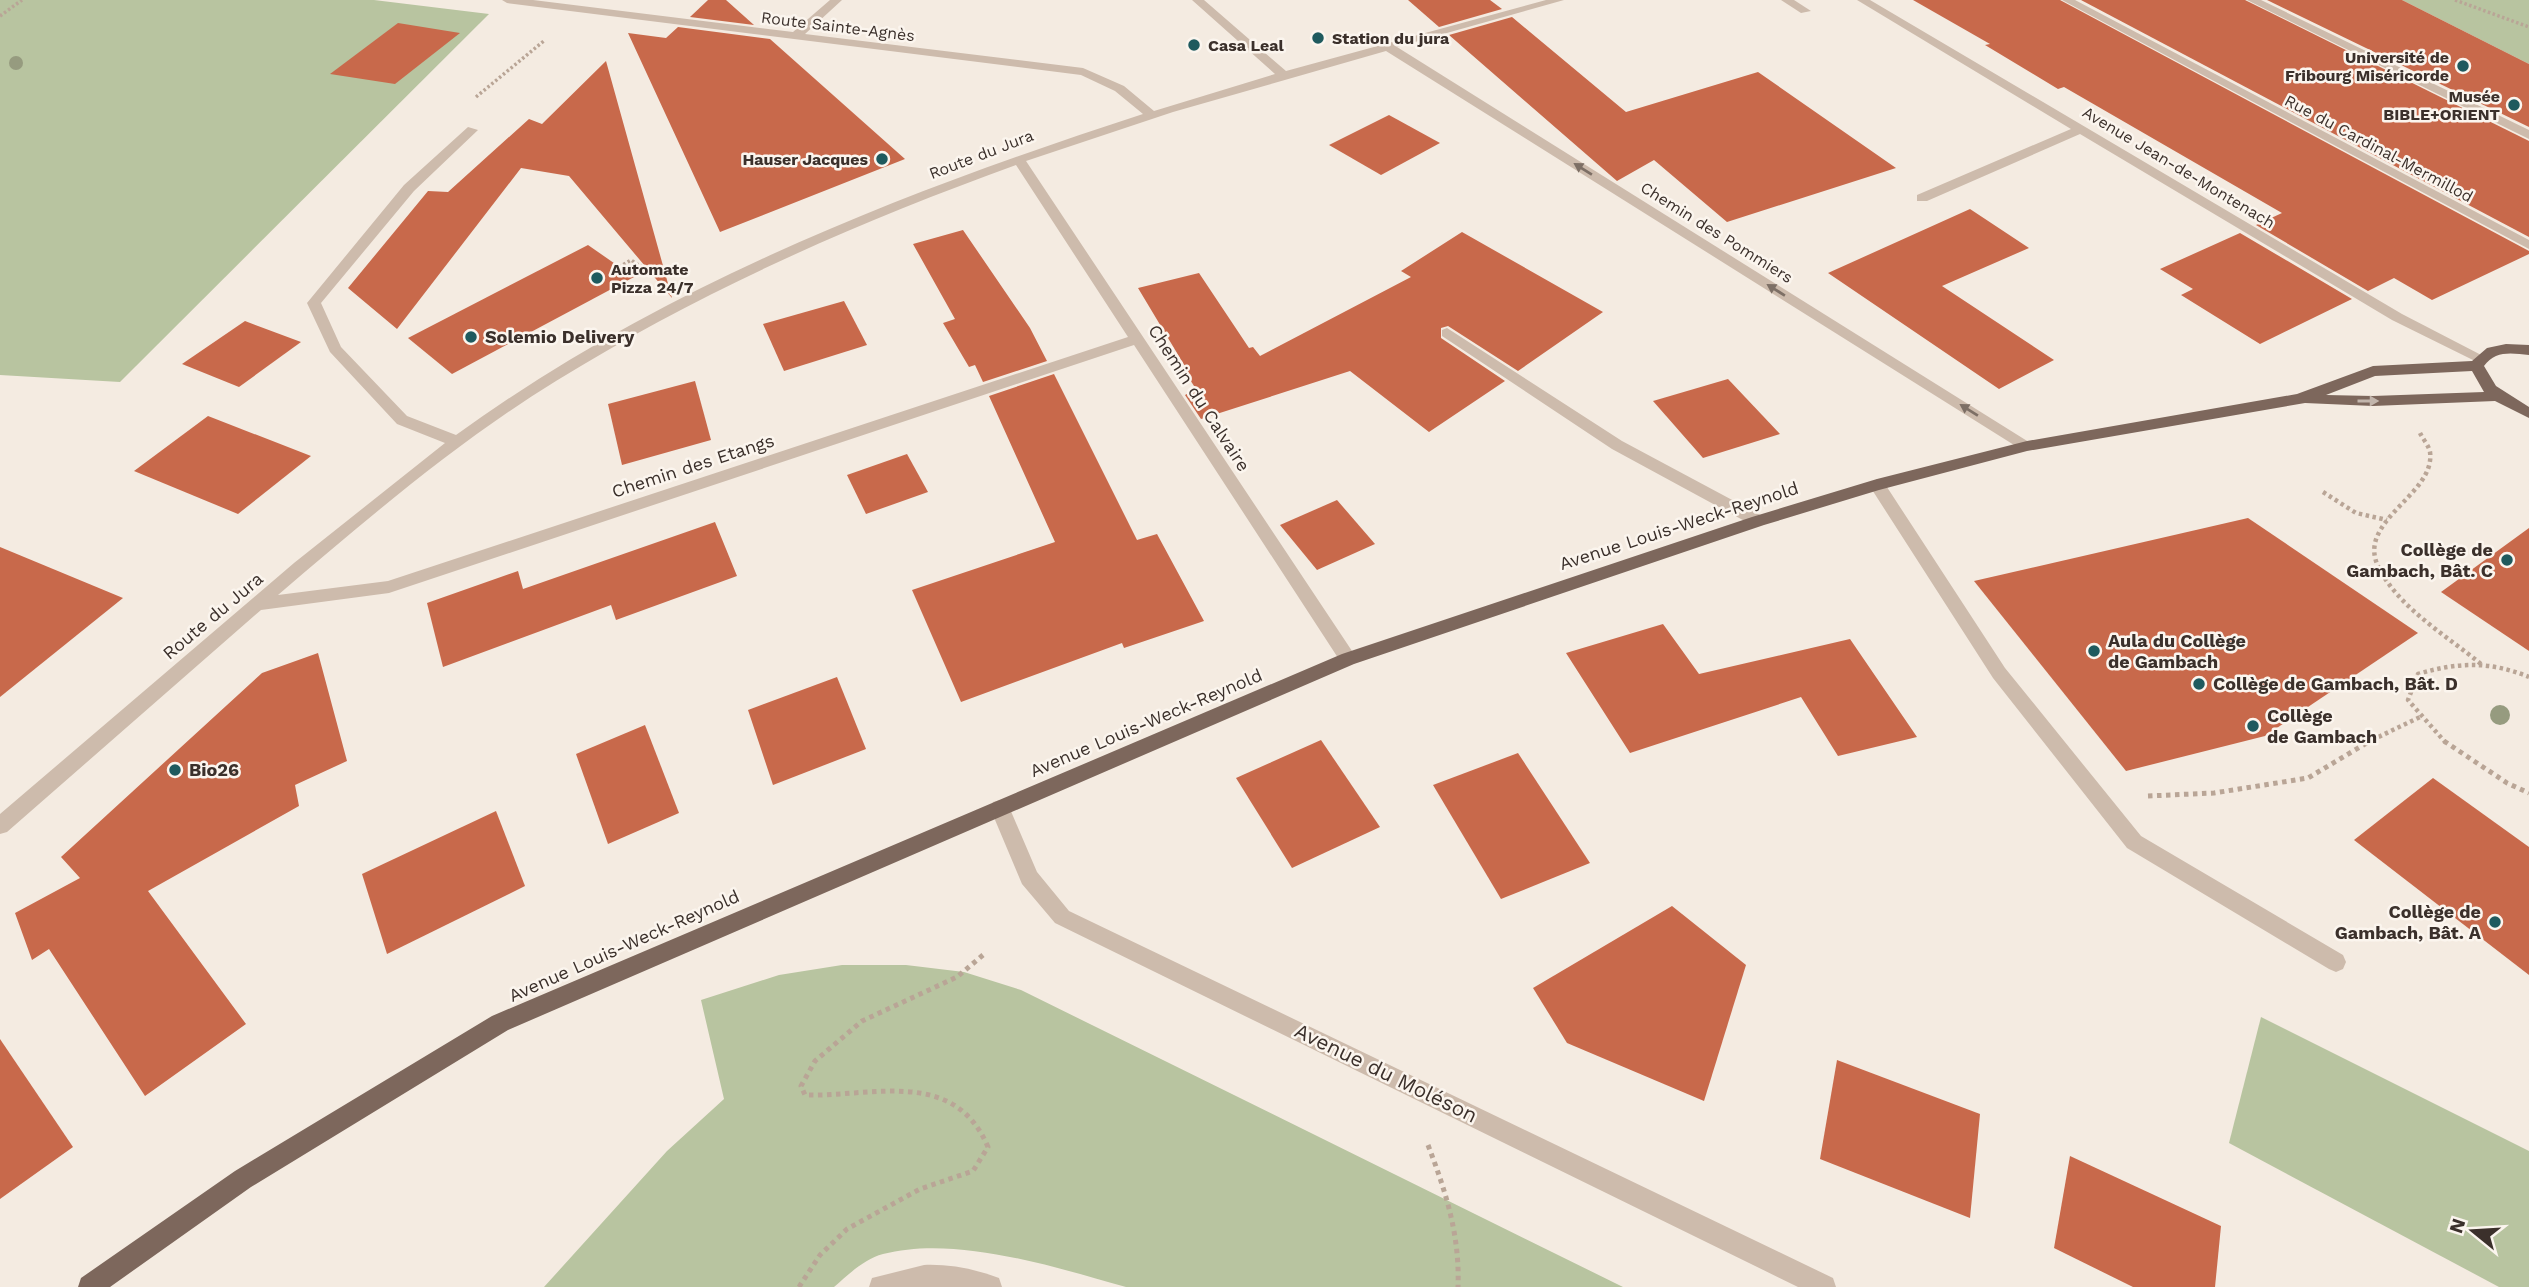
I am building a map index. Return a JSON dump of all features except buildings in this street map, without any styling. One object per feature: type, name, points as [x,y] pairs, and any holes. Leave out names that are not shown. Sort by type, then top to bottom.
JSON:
[{"type":"main road","name":"Avenue Louis-Weck-Reynold","points":[[90,1287],[243,1179],[500,1023],[1348,659],[1758,521],[1877,485],[2027,446],[2300,399],[2373,371],[2478,362],[2499,349],[2529,350]]},
{"type":"main road","points":[[2478,362],[2480,377],[2497,396],[2529,413]]},
{"type":"main road","name":"Avenue Louis-Weck-Reynold","points":[[2300,399],[2372,401],[2497,396]]},
{"type":"street","name":"Route Sainte-Agnès","points":[[507,0],[1083,72],[1108,81],[1134,97],[1151,115]]},
{"type":"street","points":[[576,10],[586,0]]},
{"type":"street","points":[[796,36],[837,0]]},
{"type":"street","points":[[1197,0],[1285,77]]},
{"type":"street","points":[[1786,0],[1805,11]]},
{"type":"street","name":"Avenue Jean-de-Montenach","points":[[1862,0],[2397,317],[2478,362]]},
{"type":"street","name":"Rue du Cardinal-Mermillod","points":[[2067,0],[2529,245]]},
{"type":"street","points":[[2252,0],[2529,135]]},
{"type":"street","name":"Route du Jura","points":[[0,826],[256,604],[456,441],[551,377],[668,309],[817,236],[1018,158],[1151,115],[1553,1]]},
{"type":"street","name":"Chemin des Pommiers","points":[[1388,47],[2027,446]]},
{"type":"street","points":[[1922,198],[2081,129]]},
{"type":"street","points":[[456,441],[402,420],[335,349],[314,303],[409,188],[472,130]]},
{"type":"street","name":"Chemin du Calvaire","points":[[1018,158],[1348,659]]},
{"type":"street","points":[[1447,333],[1617,445],[1758,521]]},
{"type":"street","name":"Chemin des Etangs","points":[[256,604],[389,587],[1136,339]]},
{"type":"street","points":[[1877,485],[1999,673],[2134,842],[2336,962]]},
{"type":"street","name":"Avenue du Moléson","points":[[1000,807],[1029,878],[1062,917],[1824,1287]]},
{"type":"street","points":[[881,1287],[916,1276],[952,1276],[990,1287]]},
{"type":"path","points":[[0,16],[22,0]]},
{"type":"path","points":[[2455,0],[2529,27]]},
{"type":"path","points":[[620,267],[631,261],[660,279]]},
{"type":"path","points":[[2418,431],[2431,449],[2433,459],[2429,471],[2387,520],[2375,538],[2373,551],[2378,567],[2390,587],[2481,664]]},
{"type":"path","points":[[2323,492],[2356,513],[2387,520]]},
{"type":"path","points":[[2529,677],[2505,666],[2455,662],[2418,674],[2408,700],[2444,741],[2507,783],[2529,793]]},
{"type":"path","points":[[2101,799],[2214,793],[2308,778],[2355,748],[2422,716]]},
{"type":"path","points":[[799,1287],[820,1255],[847,1228],[919,1189],[973,1171],[988,1147],[979,1127],[955,1105],[931,1095],[856,1091],[823,1096],[805,1095],[801,1086],[815,1062],[862,1021],[957,977],[983,955]]},
{"type":"path","points":[[1428,1145],[1458,1233],[1458,1287]]},
{"type":"green space","points":[[0,0],[374,0],[489,14],[120,382],[0,375]]},
{"type":"green space","points":[[2402,0],[2529,0],[2529,64]]},
{"type":"green space","points":[[842,965],[906,965],[964,972],[1021,990],[1623,1287],[1126,1287],[1005,1256],[942,1248],[911,1249],[876,1256],[834,1287],[544,1287],[667,1151],[724,1099],[701,1000],[779,975]]},
{"type":"green space","points":[[2261,1017],[2529,1151],[2529,1287],[2499,1287],[2229,1143]]},
{"type":"place","name":"Station du jura","points":[[1318,38]]},
{"type":"place","name":"Casa Leal","points":[[1194,45]]},
{"type":"place","name":"Université de Fribourg Miséricorde","points":[[2463,66]]},
{"type":"place","name":"Musée BIBLE+ORIENT","points":[[2514,105]]},
{"type":"place","name":"Hauser Jacques","points":[[882,159]]},
{"type":"place","name":"Automate Pizza 24/7","points":[[597,278]]},
{"type":"place","name":"Solemio Delivery","points":[[471,337]]},
{"type":"place","name":"Collège de Gambach, Bât. C","points":[[2507,560]]},
{"type":"place","name":"Aula du Collège de Gambach","points":[[2094,651]]},
{"type":"place","name":"Collège de Gambach, Bât. D","points":[[2199,684]]},
{"type":"place","name":"Collège de Gambach","points":[[2253,726]]},
{"type":"place","name":"Bio26","points":[[175,770]]},
{"type":"place","name":"Collège de Gambach, Bât. A","points":[[2495,922]]}]
